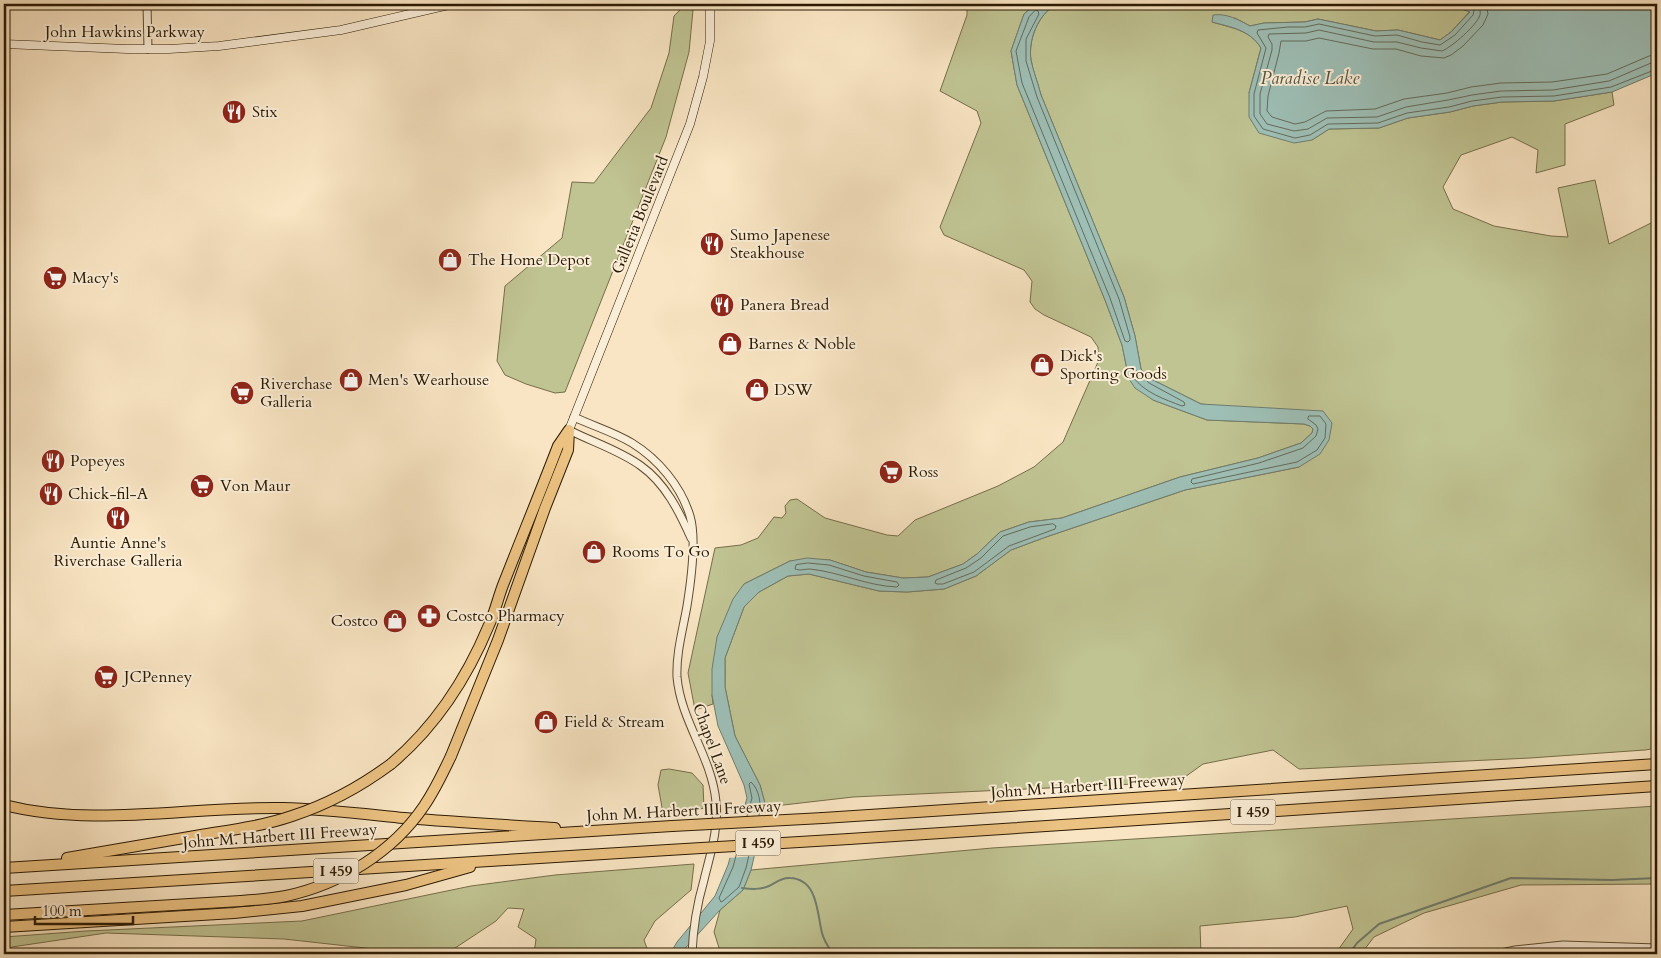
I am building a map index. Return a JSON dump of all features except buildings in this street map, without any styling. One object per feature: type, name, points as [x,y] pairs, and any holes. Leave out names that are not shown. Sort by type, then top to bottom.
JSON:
[{"type":"highway","points":[[4,915],[270,898],[300,892],[343,876],[367,862],[397,838],[412,822],[434,792],[451,756],[498,640],[545,508],[568,450],[569,430]]},
{"type":"highway","points":[[4,866],[76,857],[262,824],[290,817],[313,809],[351,791],[391,764],[412,745],[435,719],[470,669],[490,623],[501,590],[558,446],[569,430]]},
{"type":"highway","name":"John M. Harbert III Freeway","points":[[4,866],[822,818],[1657,764]]},
{"type":"highway","name":"I 459","points":[[4,891],[491,862],[1657,786]]},
{"type":"highway","points":[[4,805],[59,815],[90,816],[285,808],[596,831]]},
{"type":"highway","points":[[4,927],[234,913],[302,906],[406,885],[491,862]]},
{"type":"main road","name":"John Hawkins Parkway","points":[[4,44],[148,49],[218,46],[341,30],[453,4]]},
{"type":"main road","name":"Galleria Boulevard","points":[[569,430],[690,124],[703,77],[710,41],[710,4]]},
{"type":"street","points":[[147,4],[148,49]]},
{"type":"street","name":"Chapel Lane","points":[[574,417],[632,444],[649,455],[677,487],[691,517],[693,543],[692,570],[677,675],[685,714],[707,762],[717,805],[714,837],[696,917],[692,954]]},
{"type":"street","name":"Chapel Lane","points":[[569,430],[628,458],[652,474],[674,502],[693,543]]},
{"type":"street","points":[[1497,954],[1515,950],[1563,945],[1657,948]]},
{"type":"green space","points":[[686,4],[691,4],[693,10],[689,52],[666,137],[565,392],[555,393],[505,375],[497,361],[505,286],[562,238],[572,182],[594,183],[651,108],[669,53],[674,16]]},
{"type":"green space","points":[[967,4],[1036,4],[1024,14],[1011,51],[1017,85],[1105,300],[1122,345],[1129,379],[1153,400],[1207,420],[1304,424],[1313,429],[1312,433],[1301,443],[1258,458],[1180,477],[1062,518],[1029,522],[1000,532],[977,554],[963,564],[928,577],[903,578],[866,572],[830,560],[790,561],[744,584],[712,695],[713,704],[695,710],[688,673],[715,548],[741,545],[758,538],[774,517],[782,518],[786,513],[785,506],[790,500],[797,499],[825,518],[887,535],[898,536],[915,520],[998,486],[1034,467],[1063,442],[1098,362],[1098,347],[1091,337],[1035,309],[1030,302],[1032,281],[1024,270],[944,235],[940,227],[981,123],[977,111],[940,91],[967,15]]},
{"type":"green space","points":[[1056,4],[1447,4],[1470,11],[1451,32],[1440,40],[1398,30],[1376,31],[1318,19],[1305,22],[1264,23],[1250,26],[1235,18],[1212,22],[1240,30],[1257,42],[1261,48],[1249,93],[1312,140],[1329,129],[1379,128],[1408,118],[1450,112],[1473,106],[1502,102],[1554,101],[1612,92],[1614,105],[1565,124],[1565,165],[1536,173],[1538,150],[1512,137],[1461,155],[1443,187],[1453,209],[1494,226],[1551,236],[1568,237],[1558,188],[1595,180],[1609,244],[1657,220],[1657,748],[1530,758],[1299,769],[1273,750],[1203,764],[1178,782],[853,797],[766,807],[760,785],[735,736],[725,687],[725,658],[744,607],[759,592],[788,576],[809,574],[879,591],[907,592],[944,589],[976,576],[1011,550],[1046,537],[1185,490],[1299,467],[1332,423],[1201,404],[1151,379],[1141,369],[1135,336],[1124,297],[1041,95],[1031,60],[1031,44],[1039,21]]},
{"type":"green space","points":[[669,769],[692,773],[703,785],[704,808],[682,814],[663,813],[658,785],[661,770]]},
{"type":"green space","points":[[1657,806],[1657,884],[1521,885],[1424,913],[1374,937],[1361,954],[1346,954],[1338,950],[1353,929],[1347,906],[1295,917],[1200,926],[1201,954],[721,954],[714,932],[720,910],[743,890],[751,870],[992,848]]},
{"type":"green space","points":[[694,864],[691,890],[655,921],[644,940],[649,954],[534,954],[536,939],[518,927],[524,909],[508,908],[496,921],[446,954],[392,951],[284,939],[106,933],[12,947],[4,953],[4,937],[86,931],[302,921],[471,886],[555,875]]},
{"type":"water","points":[[1036,4],[1056,4],[1044,14],[1033,36],[1030,52],[1033,68],[1041,95],[1124,297],[1135,336],[1141,369],[1151,379],[1201,404],[1323,411],[1332,423],[1329,440],[1320,454],[1299,467],[1185,490],[1046,537],[1011,550],[976,576],[944,589],[907,592],[879,591],[809,574],[788,576],[759,592],[744,607],[725,658],[725,687],[735,736],[760,785],[766,807],[751,870],[743,890],[720,910],[680,954],[670,954],[677,942],[715,896],[728,865],[747,798],[744,785],[718,726],[712,695],[712,669],[717,637],[733,599],[744,584],[790,561],[807,558],[830,560],[866,572],[903,578],[928,577],[963,564],[977,554],[1000,532],[1029,522],[1062,518],[1180,477],[1258,458],[1301,443],[1312,433],[1313,429],[1304,424],[1207,420],[1153,400],[1135,388],[1129,379],[1122,345],[1105,300],[1017,85],[1011,51],[1024,14]]},
{"type":"water","name":"Paradise Lake","points":[[1447,4],[1657,4],[1657,73],[1612,92],[1554,101],[1502,102],[1473,106],[1450,112],[1408,118],[1379,128],[1329,129],[1312,140],[1294,143],[1259,133],[1249,117],[1249,93],[1261,48],[1257,42],[1246,33],[1212,22],[1213,15],[1223,15],[1250,26],[1264,23],[1305,22],[1318,19],[1376,31],[1398,30],[1440,40],[1451,32],[1470,12]]},
{"type":"pier","points":[[768,812],[763,830],[735,832],[740,814]]},
{"type":"pier","points":[[762,835],[757,856],[727,858],[733,837]]},
{"type":"waterway","points":[[742,888],[762,888],[787,878],[799,880],[806,884],[815,898],[823,936],[833,954]]},
{"type":"waterway","points":[[1349,954],[1357,943],[1379,924],[1511,878],[1612,880],[1657,878]]},
{"type":"place","name":"Stix","points":[[234,112]]},
{"type":"place","name":"Sumo Japenese Steakhouse","points":[[712,244]]},
{"type":"place","name":"The Home Depot","points":[[450,260]]},
{"type":"place","name":"Macy's","points":[[55,278]]},
{"type":"place","name":"Panera Bread","points":[[722,305]]},
{"type":"place","name":"Barnes & Noble","points":[[730,344]]},
{"type":"place","name":"Dick's Sporting Goods","points":[[1042,365]]},
{"type":"place","name":"Men's Wearhouse","points":[[351,380]]},
{"type":"place","name":"DSW","points":[[757,390]]},
{"type":"place","name":"Riverchase Galleria","points":[[242,393]]},
{"type":"place","name":"Popeyes","points":[[53,461]]},
{"type":"place","name":"Ross","points":[[891,472]]},
{"type":"place","name":"Von Maur","points":[[202,486]]},
{"type":"place","name":"Chick-fil-A","points":[[51,494]]},
{"type":"place","name":"Auntie Anne's Riverchase Galleria","points":[[118,518]]},
{"type":"place","name":"Rooms To Go","points":[[594,552]]},
{"type":"place","name":"Costco Pharmacy","points":[[429,616]]},
{"type":"place","name":"Costco","points":[[395,621]]},
{"type":"place","name":"JCPenney","points":[[106,677]]},
{"type":"place","name":"Field & Stream","points":[[546,722]]}]
